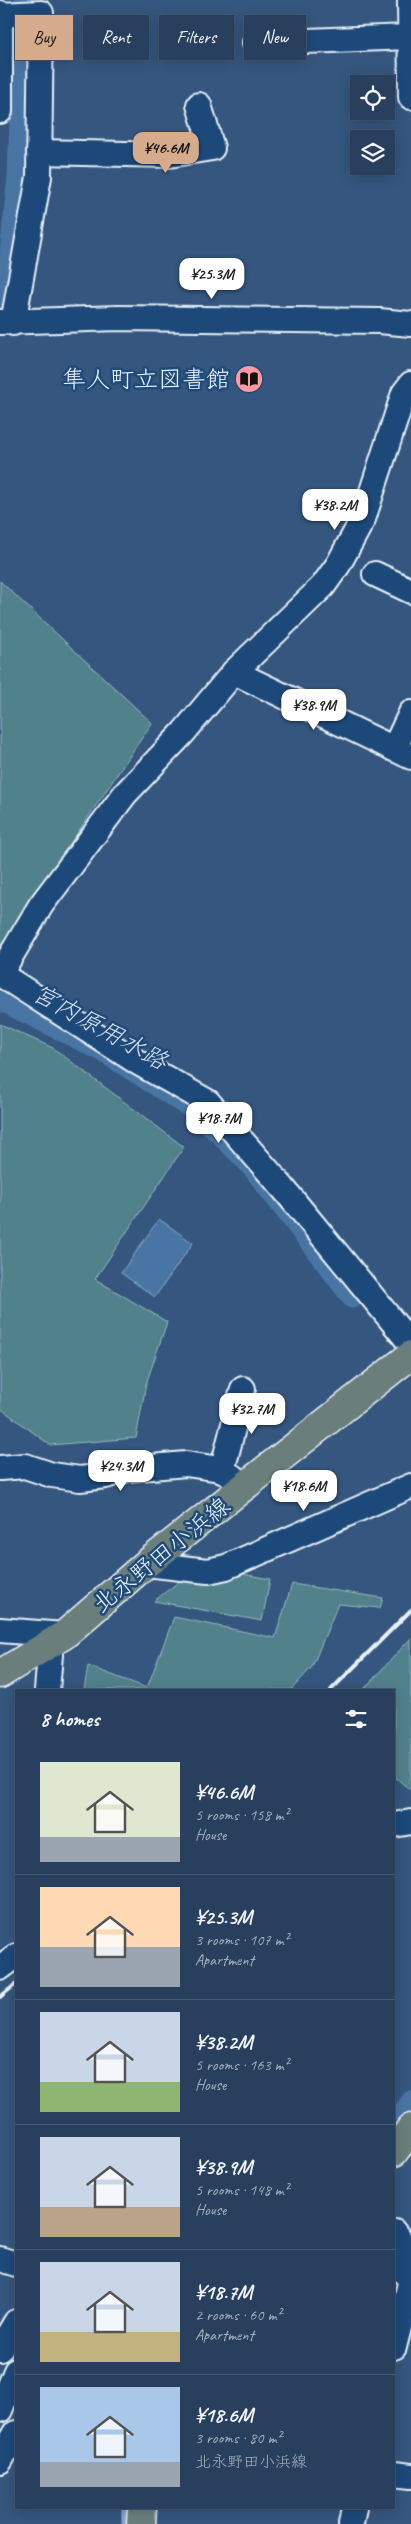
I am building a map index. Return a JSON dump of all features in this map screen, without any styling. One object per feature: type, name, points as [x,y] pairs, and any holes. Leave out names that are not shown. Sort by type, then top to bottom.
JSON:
[{"type":"main road","name":"北永野田小浜線","points":[[0,1674],[57,1639],[146,1564],[411,1355]]},
{"type":"main road","points":[[395,2151],[411,2128]]},
{"type":"main road","points":[[141,2524],[142,2509]]},
{"type":"street","points":[[410,0],[411,97]]},
{"type":"street","points":[[0,111],[1,14],[40,8],[39,177],[6,323],[119,318],[379,321],[411,324]]},
{"type":"street","points":[[306,41],[409,37]]},
{"type":"street","points":[[39,152],[169,154],[212,148],[199,105]]},
{"type":"street","points":[[411,384],[404,392],[363,519],[338,565],[322,586],[234,672],[183,733],[125,794],[41,905],[0,974],[137,1062],[208,1102],[283,1188],[411,1344]]},
{"type":"street","points":[[375,574],[411,591]]},
{"type":"street","points":[[234,672],[402,753],[411,713]]},
{"type":"street","points":[[222,1471],[243,1389]]},
{"type":"street","points":[[0,1468],[25,1466],[52,1475],[80,1478],[106,1476],[128,1469],[186,1464],[222,1471],[247,1486]]},
{"type":"street","points":[[146,1564],[208,1571],[226,1567],[411,1486]]},
{"type":"street","points":[[0,1630],[57,1639],[47,1689]]},
{"type":"street","points":[[395,1825],[411,1822]]},
{"type":"street","points":[[0,1968],[15,1957]]},
{"type":"street","points":[[395,2233],[411,2254]]},
{"type":"street","points":[[0,2260],[15,2264]]},
{"type":"street","points":[[395,2261],[411,2280],[395,2343]]},
{"type":"street","points":[[0,2349],[15,2324]]},
{"type":"street","points":[[0,2410],[15,2374]]},
{"type":"street","points":[[0,2461],[15,2435]]},
{"type":"street","points":[[395,2474],[411,2476]]},
{"type":"street","points":[[350,2524],[354,2509]]},
{"type":"green space","points":[[0,581],[152,723],[0,947]]},
{"type":"green space","points":[[0,1024],[53,1048],[184,1147],[95,1279],[167,1322],[146,1384],[136,1438],[50,1445],[0,1408]]},
{"type":"green space","points":[[199,1566],[270,1579],[262,1621],[154,1601]]},
{"type":"green space","points":[[292,1584],[383,1598],[380,1608],[338,1604],[312,1667],[292,1689],[84,1689],[88,1666],[147,1688],[174,1617],[275,1638]]},
{"type":"green space","points":[[411,1638],[411,1789],[395,1777],[395,1689],[364,1689]]},
{"type":"water","points":[[159,1219],[193,1243],[155,1297],[121,1273]]},
{"type":"waterway","name":"宮内原用水路","points":[[0,318],[4,299],[17,177],[23,0]]},
{"type":"waterway","name":"宮内原用水路","points":[[0,1001],[102,1052],[197,1113],[250,1166],[352,1299]]},
{"type":"waterway","name":"宮内原用水路","points":[[395,2123],[411,2100]]},
{"type":"waterway","points":[[124,2509],[124,2524]]},
{"type":"railway","points":[[332,1689],[411,1610]]},
{"type":"railway","points":[[0,1997],[15,1985]]},
{"type":"place","name":"隼人町立図書館","points":[[249,379]]}]
